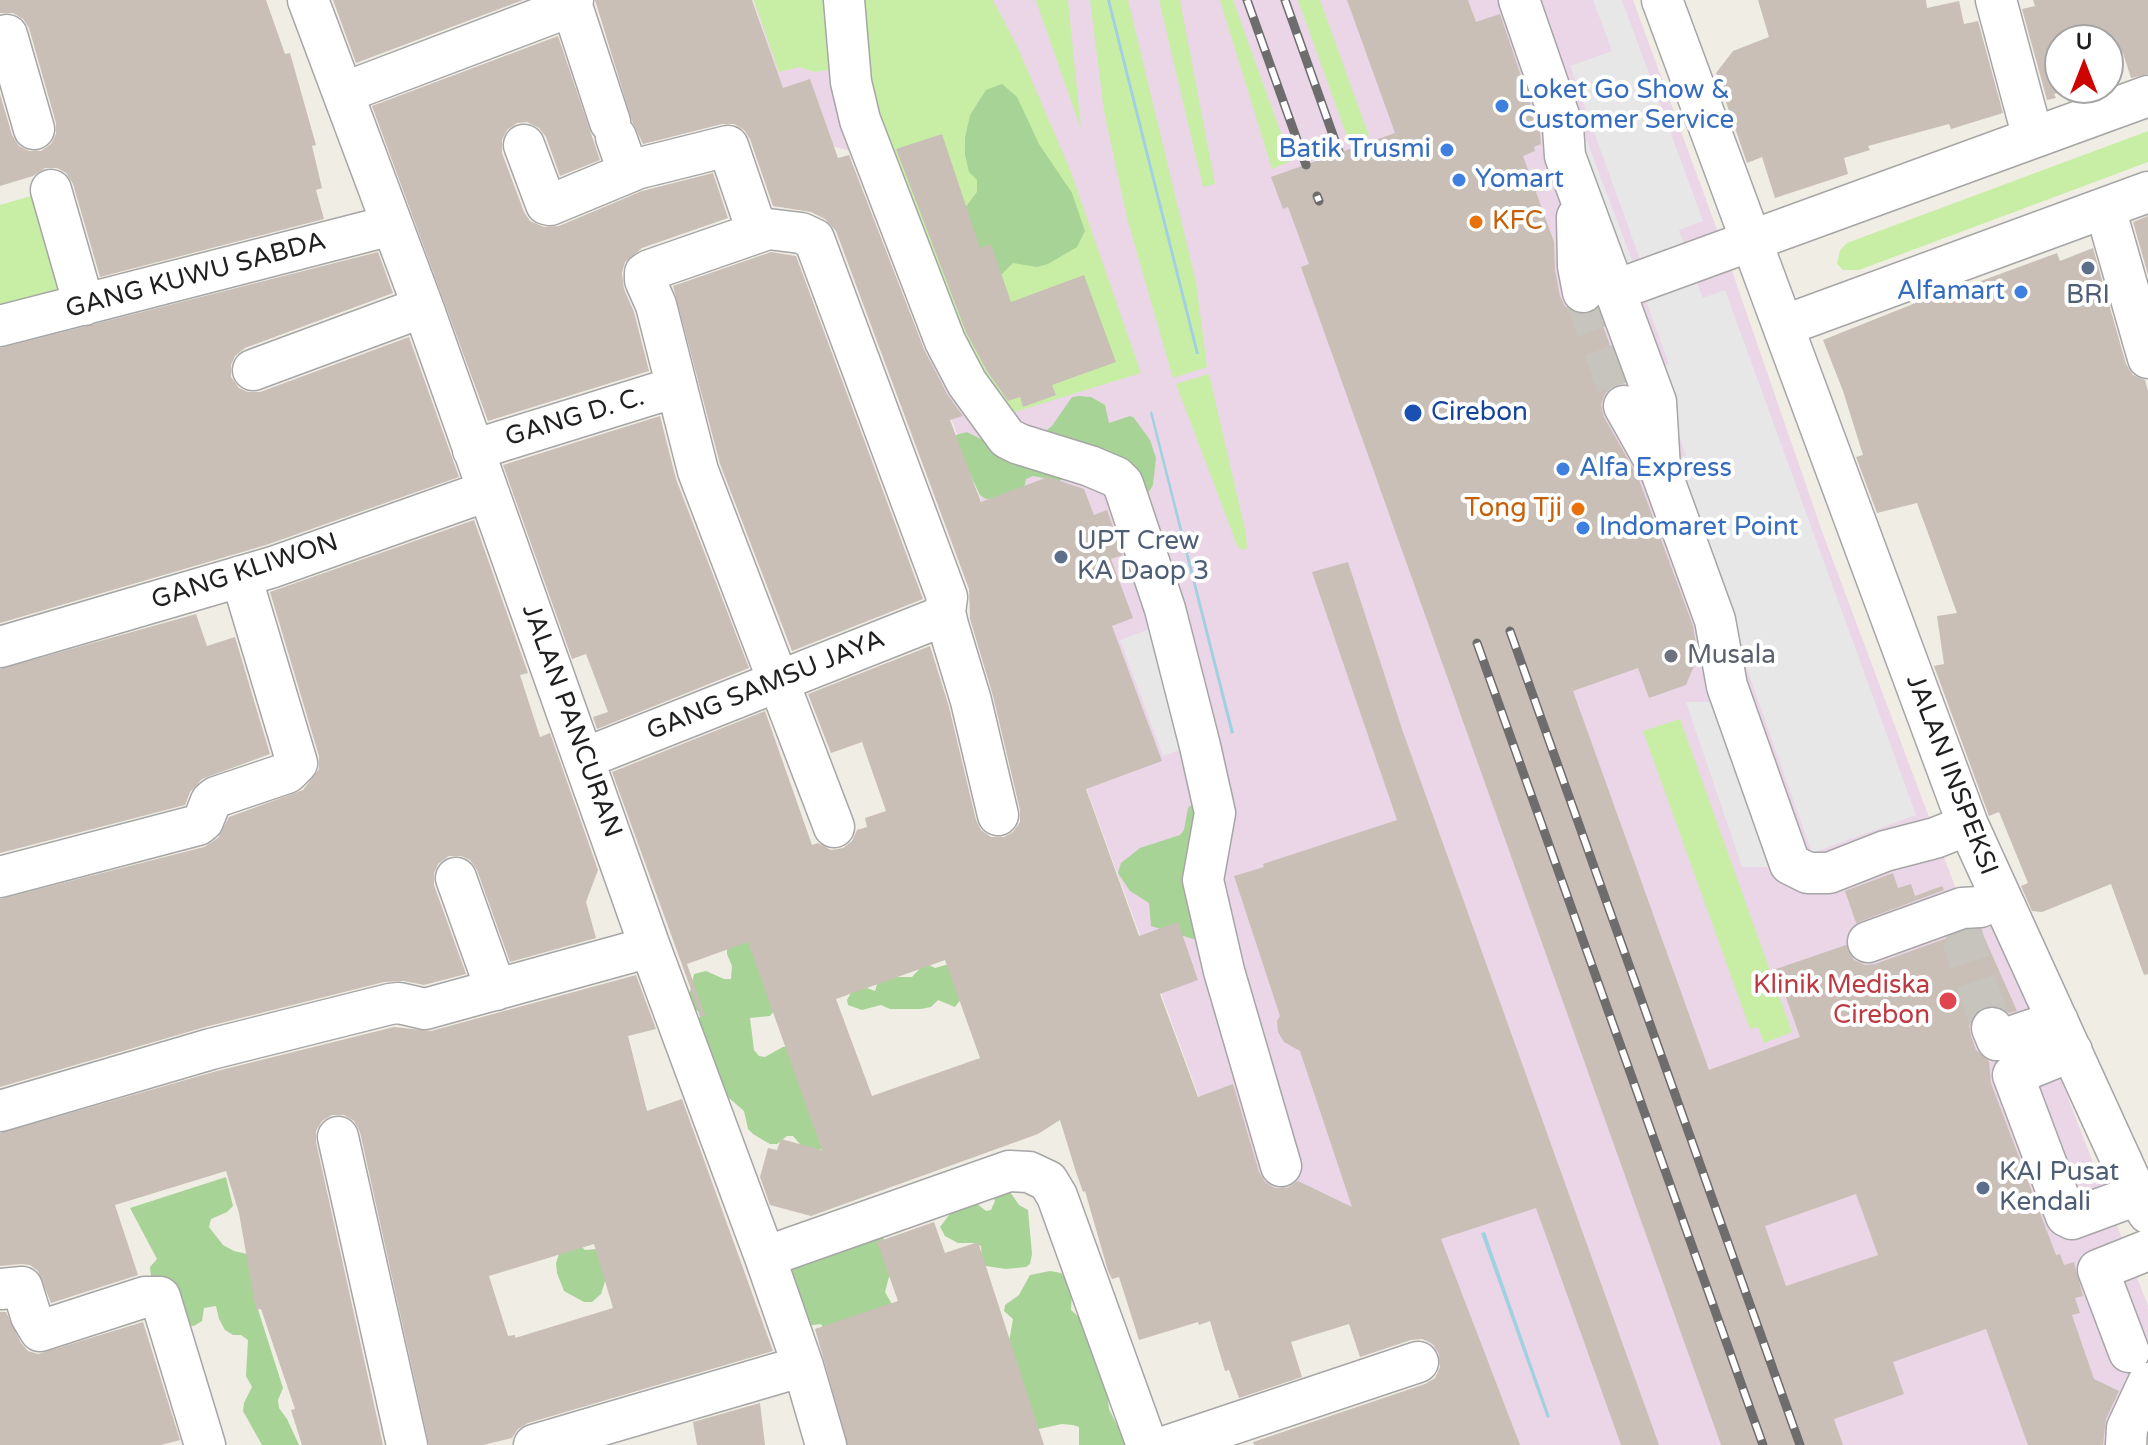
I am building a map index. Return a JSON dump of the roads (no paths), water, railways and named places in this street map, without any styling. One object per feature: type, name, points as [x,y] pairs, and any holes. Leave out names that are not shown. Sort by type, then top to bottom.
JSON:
[{"type":"street","name":"JALAN PANCURAN","points":[[308,0],[423,307],[650,947],[765,1257],[803,1366],[826,1445]]},
{"type":"street","points":[[844,0],[851,82],[860,120],[945,341],[967,383],[1007,438],[1090,466],[1116,477],[1123,484],[1165,609],[1200,746],[1215,813],[1203,880],[1224,971],[1281,1166]]},
{"type":"street","points":[[1519,0],[1563,127],[1565,156],[1577,189],[1600,291],[1656,402],[1660,469]]},
{"type":"street","points":[[1535,48],[1547,0]]},
{"type":"street","name":"JALAN INSPEKSI","points":[[1662,0],[1783,326],[1979,921],[2065,1036],[2140,1188]]},
{"type":"street","points":[[1996,0],[2033,138]]},
{"type":"street","points":[[343,93],[572,3],[619,143]]},
{"type":"street","points":[[0,37],[7,35],[84,305]]},
{"type":"street","points":[[1600,291],[2148,96]]},
{"type":"street","points":[[524,145],[546,204],[550,205],[619,143],[728,146],[757,231]]},
{"type":"street","points":[[1783,326],[2148,192]]},
{"type":"street","points":[[2105,208],[2148,358]]},
{"type":"street","name":"GANG KUWU SABDA","points":[[0,326],[392,225]]},
{"type":"street","points":[[834,827],[698,471],[656,305],[645,280],[645,273],[768,229],[801,233],[814,239],[947,597],[945,612],[971,701],[998,815]]},
{"type":"street","points":[[253,370],[423,307]]},
{"type":"street","name":"GANG D. C.","points":[[473,450],[676,387]]},
{"type":"street","points":[[1624,406],[1660,469],[1715,620],[1727,686],[1790,864],[1801,871],[1823,875],[1885,851],[1951,832]]},
{"type":"street","name":"GANG KLIWON","points":[[0,647],[241,576],[487,491]]},
{"type":"street","points":[[0,877],[198,825],[216,797],[287,773],[297,763],[241,576]]},
{"type":"street","name":"GANG SAMSU JAYA","points":[[585,758],[938,618],[945,612]]},
{"type":"street","points":[[456,878],[496,990]]},
{"type":"street","points":[[1860,948],[1962,908],[1979,921]]},
{"type":"street","points":[[0,1111],[211,1049],[390,1004],[425,1009],[650,947]]},
{"type":"street","points":[[1992,1028],[1997,1040],[2065,1036]]},
{"type":"street","points":[[2065,1036],[2013,1075],[2066,1216],[2072,1219],[2140,1188]]},
{"type":"street","points":[[338,1137],[407,1445]]},
{"type":"street","points":[[765,1257],[1009,1171],[1029,1172],[1048,1181],[1057,1196],[1147,1445]]},
{"type":"street","points":[[2126,1445],[2138,1367],[2098,1270],[2148,1250]]},
{"type":"street","points":[[0,1289],[22,1287],[31,1316],[40,1331],[145,1297],[160,1297],[205,1445]]},
{"type":"street","points":[[1170,1445],[1418,1362]]},
{"type":"street","points":[[547,1443],[803,1366]]},
{"type":"water","points":[[1107,0],[1110,0],[1199,354],[1196,354]]},
{"type":"water","points":[[1152,411],[1234,733],[1231,734],[1150,413]]},
{"type":"water","points":[[1485,1232],[1550,1417],[1547,1418],[1481,1233]]},
{"type":"tunnel","points":[[1583,292],[1624,406]]},
{"type":"tunnel","points":[[1984,937],[1966,942],[1964,948],[1992,1028]]},
{"type":"railway","points":[[1247,0],[1306,165]]},
{"type":"railway","points":[[1285,0],[1339,152]]},
{"type":"railway","points":[[1317,196],[1319,201]]},
{"type":"railway","points":[[1510,631],[1800,1445]]},
{"type":"railway","points":[[1477,643],[1763,1445]]},
{"type":"place","name":"Loket Go Show & Customer Service","points":[[1502,106]]},
{"type":"place","name":"Batik Trusmi","points":[[1447,150]]},
{"type":"place","name":"Yomart","points":[[1459,180]]},
{"type":"place","name":"KFC","points":[[1476,222]]},
{"type":"place","name":"BRI","points":[[2088,268]]},
{"type":"place","name":"Alfamart","points":[[2021,292]]},
{"type":"place","name":"Cirebon","points":[[1413,413]]},
{"type":"place","name":"Alfa Express","points":[[1563,469]]},
{"type":"place","name":"Tong Tji","points":[[1578,509]]},
{"type":"place","name":"Indomaret Point","points":[[1583,528]]},
{"type":"place","name":"UPT Crew KA Daop 3","points":[[1061,557]]},
{"type":"place","name":"Musala","points":[[1671,656]]},
{"type":"place","name":"Klinik Mediska Cirebon","points":[[1948,1001]]},
{"type":"place","name":"KAI Pusat Kendali","points":[[1983,1188]]}]
